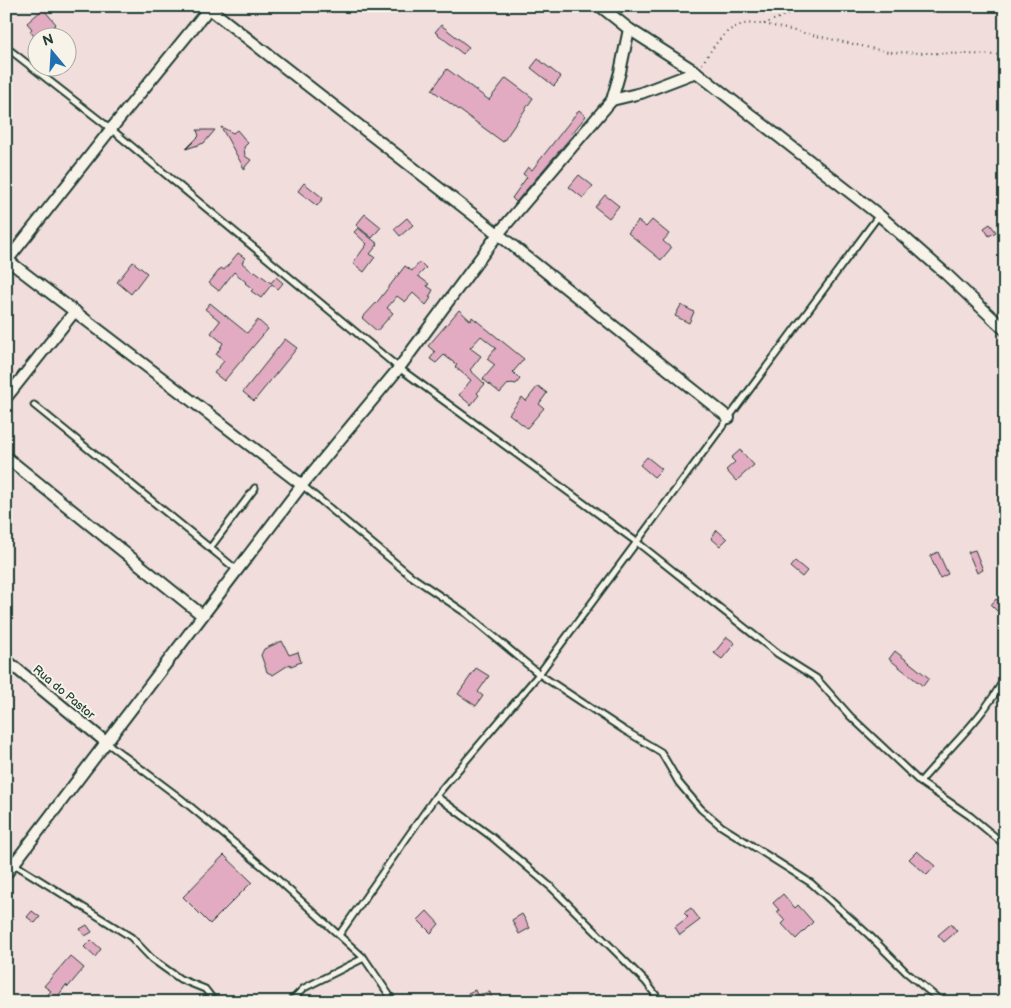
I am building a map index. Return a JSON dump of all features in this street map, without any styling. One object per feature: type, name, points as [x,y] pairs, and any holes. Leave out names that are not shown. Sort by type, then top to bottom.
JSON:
[{"type":"street","points":[[600,6],[629,29],[696,72],[879,215],[946,274],[1005,330]]},
{"type":"street","points":[[302,485],[7,261],[209,7],[729,418]]},
{"type":"street","points":[[6,874],[10,861],[106,743],[302,485],[399,368],[498,234],[612,100],[629,29]]},
{"type":"street","points":[[612,100],[641,93],[696,72]]},
{"type":"street","points":[[6,398],[75,311]]},
{"type":"street","points":[[6,456],[202,615]]},
{"type":"street","name":"Rua do Pastor","points":[[6,660],[106,743]]},
{"type":"lane","points":[[6,47],[111,129],[399,368],[638,543],[778,654],[816,678],[850,716],[920,782],[970,816],[1005,845]]},
{"type":"lane","points":[[339,936],[436,796],[539,674],[638,543],[879,215]]},
{"type":"lane","points":[[34,405],[236,570]]},
{"type":"lane","points":[[302,485],[410,576],[467,614],[539,674],[661,752],[679,783],[701,809],[721,826],[811,882],[906,972],[942,1002]]},
{"type":"lane","points":[[210,548],[255,488]]},
{"type":"lane","points":[[920,782],[975,720],[998,690],[1005,677]]},
{"type":"lane","points":[[106,743],[187,804],[274,876],[364,958],[394,1002]]},
{"type":"lane","points":[[436,796],[492,837],[552,888],[646,982],[661,1002]]},
{"type":"lane","points":[[10,861],[131,937],[152,959],[180,979],[205,989],[215,1002]]},
{"type":"lane","points":[[290,1002],[304,988],[364,958]]},
{"type":"path","points":[[764,24],[807,6]]},
{"type":"path","points":[[696,72],[719,39],[729,31],[744,24],[764,24],[888,52],[1005,55]]},
{"type":"building","points":[[43,9],[56,24],[51,28],[31,28],[27,23]]},
{"type":"building","points":[[441,25],[469,47],[463,54],[435,32]]},
{"type":"building","points":[[538,59],[561,77],[554,86],[531,68]]},
{"type":"building","points":[[447,69],[489,100],[506,78],[533,98],[503,142],[432,90]]},
{"type":"building","points":[[579,110],[586,116],[571,137],[516,202],[512,198],[527,177],[523,174],[528,167],[532,170]]},
{"type":"building","points":[[221,127],[233,133],[237,130],[248,143],[244,147],[245,156],[251,160],[245,167],[245,170]]},
{"type":"building","points":[[197,130],[215,130],[204,143],[186,149],[199,136]]},
{"type":"building","points":[[579,175],[593,186],[583,198],[569,187]]},
{"type":"building","points":[[304,183],[323,198],[317,206],[298,191]]},
{"type":"building","points":[[605,195],[619,206],[609,218],[595,207]]},
{"type":"building","points":[[365,214],[381,227],[372,238],[356,225]]},
{"type":"building","points":[[407,218],[413,225],[400,236],[394,229]]},
{"type":"building","points":[[652,220],[669,234],[663,241],[671,248],[661,260],[628,233],[638,221],[646,227]]},
{"type":"building","points":[[990,224],[996,232],[989,236],[984,228]]},
{"type":"building","points":[[358,228],[378,244],[370,254],[375,257],[364,272],[353,263],[367,244],[354,232]]},
{"type":"building","points":[[238,253],[245,258],[242,263],[254,273],[255,271],[271,283],[276,277],[283,283],[278,289],[272,284],[261,298],[251,291],[253,289],[234,272],[219,291],[209,283],[221,268],[224,270]]},
{"type":"building","points":[[133,262],[147,273],[131,294],[117,282]]},
{"type":"building","points":[[420,262],[426,268],[418,276],[429,284],[427,286],[433,290],[429,297],[431,298],[426,305],[413,293],[405,302],[397,296],[387,308],[393,313],[377,331],[362,318],[405,266],[412,271]]},
{"type":"building","points":[[210,303],[247,333],[258,320],[268,329],[224,381],[214,373],[224,361],[216,355],[223,343],[211,333],[220,321],[205,309]]},
{"type":"building","points":[[681,305],[694,312],[689,323],[675,316]]},
{"type":"building","points":[[459,310],[471,321],[472,317],[524,359],[513,372],[520,379],[516,384],[508,384],[500,393],[483,379],[495,365],[487,359],[496,348],[481,336],[470,348],[481,356],[470,370],[485,384],[477,393],[479,395],[471,405],[459,395],[471,380],[444,355],[436,363],[430,359],[435,352],[428,346]]},
{"type":"building","points":[[285,339],[297,348],[254,401],[243,392]]},
{"type":"building","points":[[538,386],[547,393],[539,404],[544,408],[527,428],[509,414],[522,397],[526,401]]},
{"type":"building","points":[[740,450],[754,465],[736,481],[726,470],[735,462],[731,458]]},
{"type":"building","points":[[647,457],[662,469],[654,477],[640,465]]},
{"type":"building","points":[[717,530],[727,539],[720,546],[711,538]]},
{"type":"building","points":[[975,550],[983,570],[977,573],[968,552]]},
{"type":"building","points":[[938,552],[948,574],[940,578],[930,556]]},
{"type":"building","points":[[795,561],[807,571],[802,577],[790,567]]},
{"type":"building","points":[[996,599],[1003,605],[997,611],[991,605]]},
{"type":"building","points":[[727,637],[735,643],[722,659],[714,653]]},
{"type":"building","points":[[282,641],[289,655],[298,652],[301,662],[291,666],[290,664],[273,675],[267,672],[261,655],[264,649]]},
{"type":"building","points":[[895,651],[929,678],[923,686],[889,659]]},
{"type":"building","points":[[476,668],[489,676],[478,692],[483,696],[476,706],[458,694]]},
{"type":"building","points":[[917,851],[935,866],[927,875],[909,859]]},
{"type":"building","points":[[224,855],[252,882],[210,924],[183,897]]},
{"type":"building","points":[[783,894],[795,908],[798,905],[813,922],[796,939],[782,924],[785,921],[777,912],[779,910],[773,903]]},
{"type":"building","points":[[691,908],[700,920],[680,935],[675,927],[688,917],[684,913]]},
{"type":"building","points":[[32,911],[40,917],[35,923],[27,917]]},
{"type":"building","points":[[427,911],[439,924],[431,933],[418,920]]},
{"type":"building","points":[[522,914],[530,928],[519,934],[512,920]]},
{"type":"building","points":[[951,924],[957,931],[944,942],[938,935]]},
{"type":"building","points":[[87,925],[92,932],[85,936],[80,929]]},
{"type":"building","points":[[91,940],[101,949],[95,957],[84,947]]},
{"type":"building","points":[[70,956],[84,968],[68,987],[66,985],[54,1002],[41,1002],[51,991],[44,986]]},
{"type":"building","points":[[475,990],[477,995],[490,992],[492,999],[482,1002],[463,1002],[463,999],[470,997],[468,993]]}]
